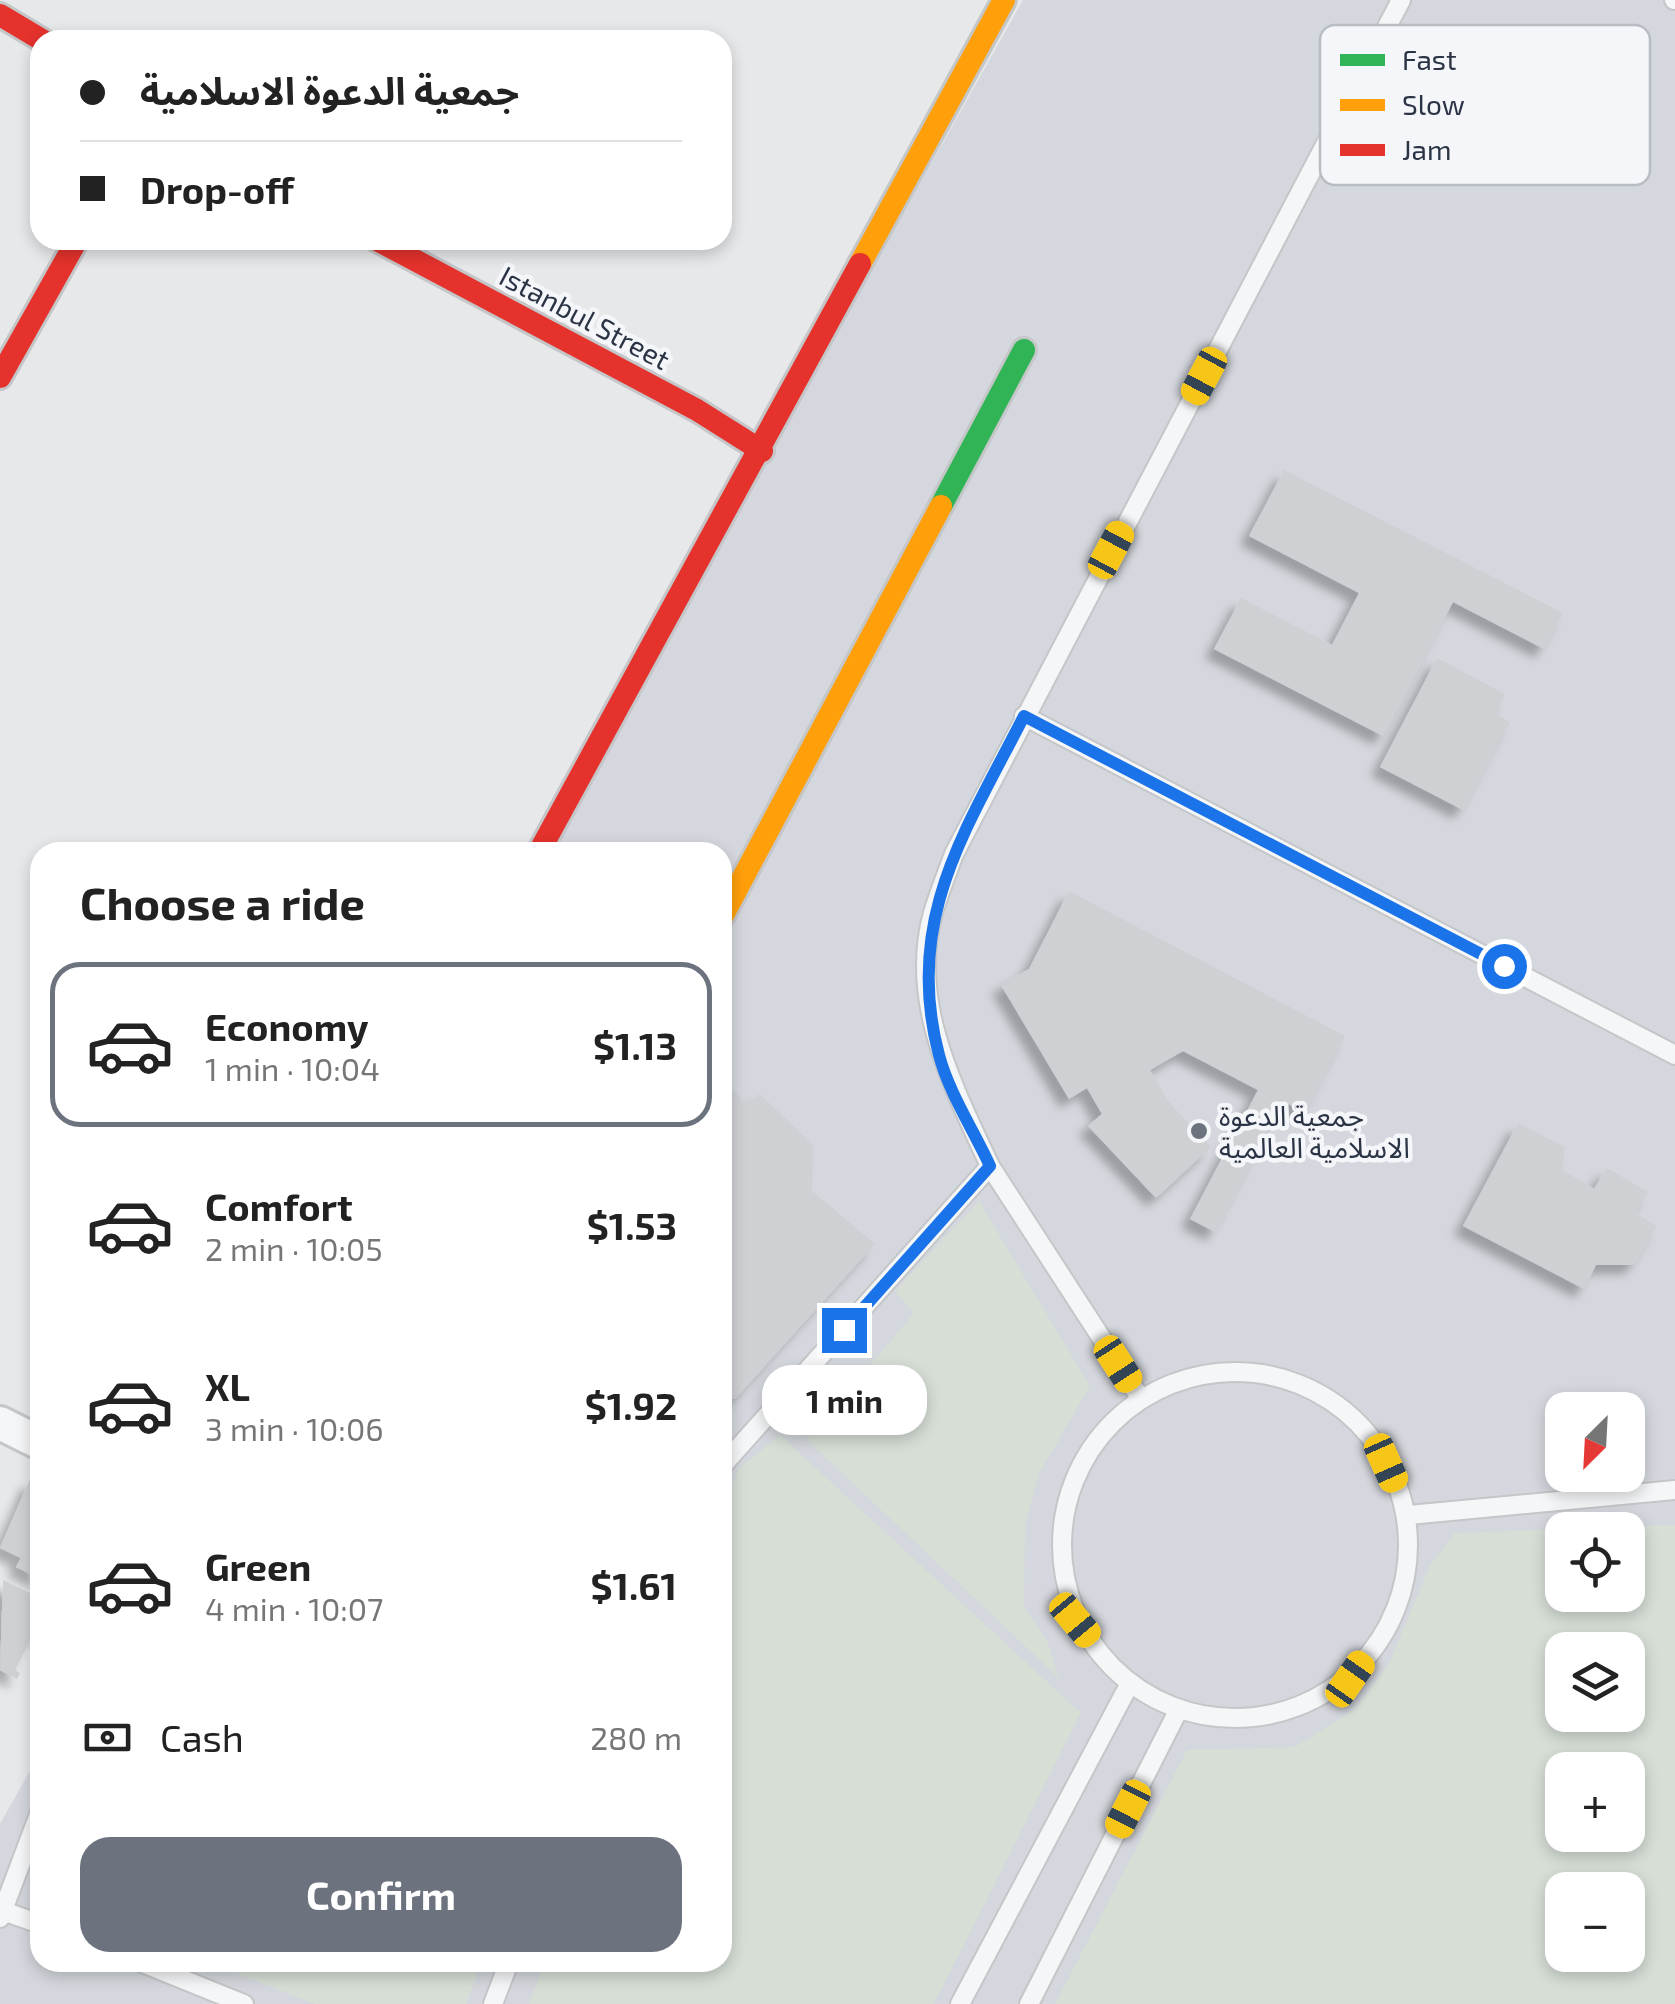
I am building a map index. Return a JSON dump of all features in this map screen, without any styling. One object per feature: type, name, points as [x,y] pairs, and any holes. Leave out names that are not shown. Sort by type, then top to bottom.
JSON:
[{"type":"street","points":[[545,842],[762,451],[1004,0]]},
{"type":"street","points":[[0,14],[30,33]]},
{"type":"street","points":[[0,377],[71,250]]},
{"type":"street","name":"Istanbul Street","points":[[396,250],[697,410],[762,451]]},
{"type":"street","points":[[732,899],[1024,350]]},
{"type":"street","points":[[0,1423],[30,1438]]},
{"type":"lane","points":[[1389,25],[1402,0]]},
{"type":"lane","points":[[1139,1396],[990,1166],[940,1056],[928,984],[932,916],[954,854],[1024,716],[1320,155]]},
{"type":"lane","points":[[1024,716],[1675,1055]]},
{"type":"lane","points":[[732,1455],[990,1166]]},
{"type":"lane","points":[[1221,1369],[1306,1383],[1374,1437],[1410,1516],[1402,1605],[1350,1679],[1268,1718],[1178,1711],[1129,1685],[1075,1620],[1058,1538],[1081,1457],[1139,1396],[1221,1369]]},
{"type":"lane","points":[[1410,1516],[1675,1490]]},
{"type":"lane","points":[[960,2004],[1129,1685]]},
{"type":"lane","points":[[1029,2004],[1178,1711]]},
{"type":"lane","points":[[30,1838],[1,1915],[30,1922]]},
{"type":"lane","points":[[165,1972],[244,2004]]},
{"type":"lane","points":[[493,2004],[505,1972]]},
{"type":"shaded area","name":"جمعية الدعوة الاسلامية العالمية","points":[[1023,0],[1675,0],[1675,2004],[0,2004],[0,1824],[30,1771],[30,1972],[732,1972],[732,842],[551,842]]},
{"type":"shaded area","points":[[979,1201],[1090,1386],[1039,1474],[1025,1526],[1024,1607],[1047,1641],[1059,1678],[807,1440],[914,1313],[895,1291]]},
{"type":"shaded area","points":[[780,1435],[1081,1713],[934,2004],[529,2004],[541,1972],[732,1972],[732,1486],[739,1468]]},
{"type":"shaded area","points":[[1675,1525],[1675,2004],[1055,2004],[1187,1750],[1295,1747],[1356,1708],[1389,1664],[1430,1565],[1455,1533],[1545,1530],[1545,1612],[1645,1612],[1645,1526]]},
{"type":"shaded area","points":[[233,1972],[478,1972],[466,2004],[315,2004]]},
{"type":"building","points":[[1284,470],[1563,613],[1544,649],[1453,602],[1383,736],[1214,649],[1241,598],[1332,645],[1359,593],[1249,536]]},
{"type":"building","points":[[1437,658],[1505,694],[1495,714],[1510,722],[1463,810],[1380,767]]},
{"type":"building","points":[[1069,891],[1345,1036],[1305,1113],[1283,1101],[1215,1232],[1190,1219],[1258,1090],[1183,1051],[1150,1070],[1168,1101],[1211,1147],[1156,1198],[1088,1126],[1102,1114],[1087,1088],[1069,1099],[1001,985],[1029,969]]},
{"type":"building","points":[[732,1090],[747,1103],[760,1094],[813,1145],[812,1191],[875,1244],[735,1399]]},
{"type":"building","points":[[1518,1123],[1565,1147],[1562,1170],[1594,1189],[1607,1168],[1648,1192],[1635,1213],[1657,1226],[1634,1265],[1596,1265],[1584,1289],[1463,1226]]},
{"type":"building","points":[[30,1479],[30,1574],[16,1567],[21,1558],[0,1548]]},
{"type":"building","points":[[3,1580],[30,1593],[30,1641],[15,1670],[20,1673],[17,1679],[0,1670]]},
{"type":"traffic: fast","points":[[941,506],[1024,350]]},
{"type":"traffic: slow","points":[[860,264],[1004,0]]},
{"type":"traffic: slow","points":[[732,898],[941,506]]},
{"type":"traffic: jam","points":[[0,15],[30,33]]},
{"type":"traffic: jam","points":[[0,377],[71,250]]},
{"type":"traffic: jam","points":[[396,250],[697,410],[762,451]]},
{"type":"traffic: jam","points":[[544,842],[860,264]]},
{"type":"place","name":"جمعية الدعوة الاسلامية العالمية","points":[[1199,1131]]},
{"type":"route","points":[[844,1330],[990,1166],[940,1056],[928,984],[932,916],[954,854],[1024,716],[1504,966]]}]
